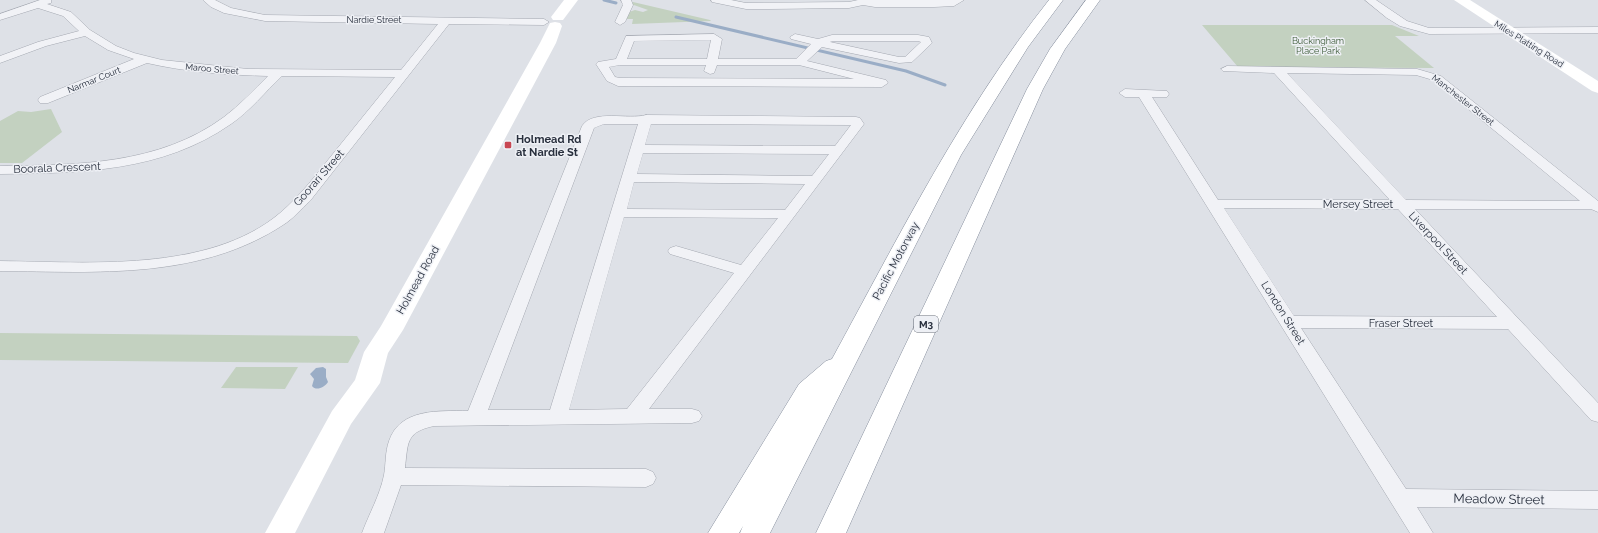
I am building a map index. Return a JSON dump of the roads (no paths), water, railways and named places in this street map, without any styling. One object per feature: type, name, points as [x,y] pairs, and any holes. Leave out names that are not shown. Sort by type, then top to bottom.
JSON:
[{"type":"main road","name":"Holmead Road","points":[[280,533],[341,418],[367,383],[376,352],[398,316],[548,43],[552,22],[571,0]]},
{"type":"main road","name":"Pacific Motorway","points":[[755,533],[952,155],[1020,45],[1056,0]]},
{"type":"main road","name":"M3","points":[[831,533],[1035,89],[1058,49],[1093,0]]},
{"type":"main road","name":"Miles Platting Road","points":[[1461,0],[1598,88]]},
{"type":"main road","name":"Miles Platting Road","points":[[1476,0],[1598,78]]},
{"type":"main road","points":[[723,533],[808,391],[844,360]]},
{"type":"street","points":[[0,16],[48,0]]},
{"type":"street","name":"Nardie Street","points":[[208,0],[227,10],[265,18],[552,22]]},
{"type":"street","points":[[620,22],[628,5],[626,0]]},
{"type":"street","points":[[716,0],[746,6],[849,5],[863,1],[875,4],[946,4],[959,0]]},
{"type":"street","points":[[1370,0],[1399,23],[1413,28],[1429,31],[1598,30]]},
{"type":"street","name":"Maroo Street","points":[[37,4],[67,14],[86,32],[112,48],[143,60],[216,70],[278,73],[404,74]]},
{"type":"street","name":"Goorari Street","points":[[0,266],[137,266],[189,259],[238,244],[278,222],[305,198],[446,21]]},
{"type":"street","points":[[0,60],[42,44],[86,32]]},
{"type":"street","points":[[658,82],[674,37]]},
{"type":"street","points":[[620,62],[630,38],[714,37],[717,39],[708,82]]},
{"type":"street","points":[[795,37],[816,47],[899,60],[908,60],[927,43],[925,39],[918,38],[824,39],[816,47],[805,63]]},
{"type":"street","name":"Narmar Court","points":[[44,100],[143,60]]},
{"type":"street","points":[[620,62],[805,63],[882,83],[618,82],[611,79],[602,64],[620,62]]},
{"type":"street","points":[[759,83],[760,62]]},
{"type":"street","points":[[805,63],[811,83]]},
{"type":"street","name":"Manchester Street","points":[[1227,69],[1417,72],[1428,74],[1437,78],[1597,206]]},
{"type":"street","name":"Liverpool Street","points":[[1278,70],[1598,415]]},
{"type":"street","name":"Boorala Crescent","points":[[0,170],[79,169],[110,166],[162,154],[190,143],[229,120],[278,73]]},
{"type":"street","points":[[1125,93],[1163,94]]},
{"type":"street","name":"London Street","points":[[1143,94],[1215,204],[1422,533]]},
{"type":"street","points":[[557,418],[646,119]]},
{"type":"street","points":[[475,418],[588,126],[594,122],[604,120],[646,119],[856,121],[858,124],[839,150],[632,417]]},
{"type":"street","points":[[638,149],[839,150]]},
{"type":"street","points":[[629,178],[816,180]]},
{"type":"street","name":"Mersey Street","points":[[1215,204],[1597,206]]},
{"type":"street","points":[[619,213],[788,214]]},
{"type":"street","points":[[676,252],[744,271]]},
{"type":"street","name":"Fraser Street","points":[[1289,322],[1512,323]]},
{"type":"street","points":[[373,533],[394,476],[398,443],[402,433],[409,426],[418,422],[434,419],[475,418],[692,416]]},
{"type":"street","points":[[394,476],[646,478]]},
{"type":"street","name":"Meadow Street","points":[[1400,498],[1598,500]]},
{"type":"water","points":[[323,367],[326,369],[326,377],[328,382],[318,389],[312,386],[314,379],[310,374],[316,368]]},
{"type":"waterway","points":[[604,0],[616,3]]},
{"type":"waterway","points":[[676,17],[906,71],[945,85]]},
{"type":"place","name":"Holmead Rd at Nardie St","points":[[508,145]]},
{"type":"park label","name":"Buckingham Place Park","points":[[1318,46]]}]
